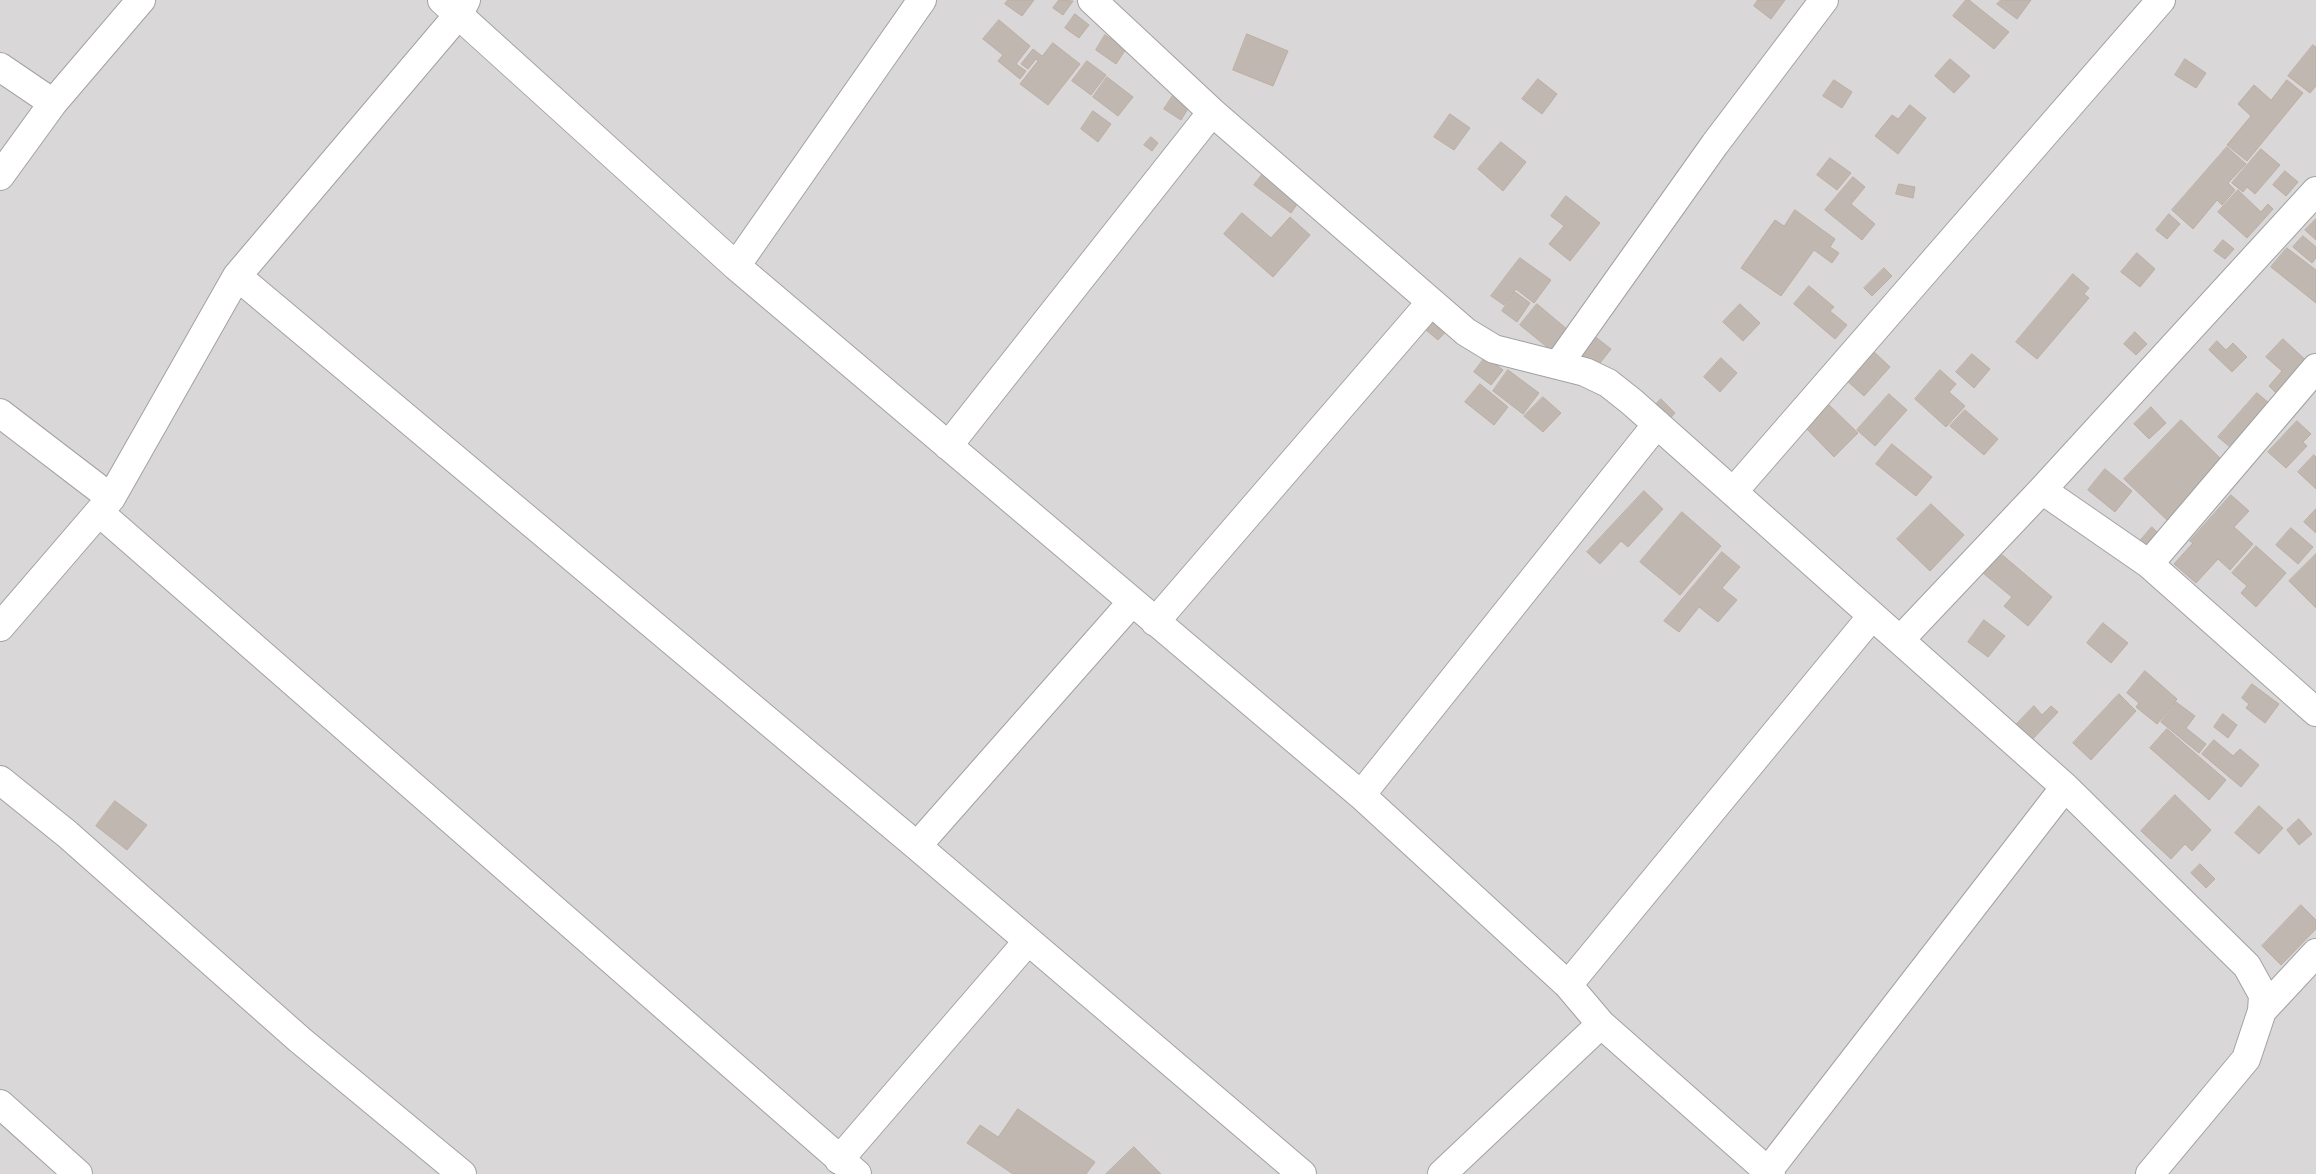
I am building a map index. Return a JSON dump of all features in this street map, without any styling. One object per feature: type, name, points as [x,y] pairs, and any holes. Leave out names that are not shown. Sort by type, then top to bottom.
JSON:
[{"type":"street","points":[[0,176],[53,104],[141,0]]},
{"type":"street","points":[[736,266],[922,0]]},
{"type":"street","points":[[1092,0],[1212,112],[1466,332],[1494,349],[1585,372],[1608,383],[1657,424],[2065,787],[2247,966],[2263,995],[2262,1011],[2246,1060],[2150,1174]]},
{"type":"street","points":[[1558,365],[1715,144],[1824,0]]},
{"type":"street","points":[[1733,492],[2162,0]]},
{"type":"street","points":[[0,628],[105,506],[237,276],[456,5],[736,266],[1361,795],[1568,986],[1601,1024],[1770,1172],[2065,787]]},
{"type":"street","points":[[0,68],[53,104]]},
{"type":"street","points":[[948,446],[1212,112]]},
{"type":"street","points":[[1900,640],[2042,490],[2316,191]]},
{"type":"street","points":[[237,276],[917,846],[1302,1174]]},
{"type":"street","points":[[1155,622],[1432,302]]},
{"type":"street","points":[[2149,564],[2316,368]]},
{"type":"street","points":[[0,413],[848,1167],[1028,942]]},
{"type":"street","points":[[1361,795],[1657,424]]},
{"type":"street","points":[[2042,490],[2149,564],[2316,712]]},
{"type":"street","points":[[917,846],[1132,602]]},
{"type":"street","points":[[1568,986],[1872,616]]},
{"type":"street","points":[[0,780],[67,834],[300,1040],[462,1174]]},
{"type":"street","points":[[2262,1011],[2316,953]]},
{"type":"street","points":[[1442,1174],[1601,1024]]},
{"type":"street","points":[[0,1104],[78,1174]]},
{"type":"shaded area","points":[[0,0],[2316,0],[2316,1174],[0,1174]]},
{"type":"building","points":[[1008,0],[1034,0],[1022,16],[1005,4]]},
{"type":"building","points":[[1059,0],[1073,1],[1063,15],[1053,8]]},
{"type":"building","points":[[1758,0],[1785,0],[1771,19],[1754,6]]},
{"type":"building","points":[[1966,0],[1969,0],[2009,32],[1994,49],[1953,16]]},
{"type":"building","points":[[2001,0],[2031,0],[2017,19],[1997,4]]},
{"type":"building","points":[[1075,14],[1089,25],[1079,38],[1065,28]]},
{"type":"building","points":[[999,20],[1030,46],[1016,64],[1026,71],[1020,79],[998,61],[1003,55],[983,39]]},
{"type":"building","points":[[1247,34],[1288,51],[1273,86],[1233,70]]},
{"type":"building","points":[[1105,35],[1126,49],[1116,64],[1096,50]]},
{"type":"building","points":[[1053,43],[1080,64],[1048,105],[1020,84],[1038,61],[1036,59],[1028,69],[1021,64],[1033,49],[1042,56]]},
{"type":"building","points":[[2313,45],[2316,47],[2316,86],[2310,93],[2288,76]]},
{"type":"building","points":[[1950,59],[1970,76],[1954,93],[1935,76]]},
{"type":"building","points":[[2185,59],[2206,73],[2196,88],[2175,75]]},
{"type":"building","points":[[1087,61],[1106,75],[1091,95],[1072,81]]},
{"type":"building","points":[[1107,77],[1133,97],[1118,116],[1093,97]]},
{"type":"building","points":[[1538,79],[1557,94],[1542,114],[1522,99]]},
{"type":"building","points":[[1834,80],[1852,92],[1842,108],[1823,96]]},
{"type":"building","points":[[2287,80],[2303,93],[2247,161],[2227,145],[2251,116],[2238,104],[2254,85],[2271,100]]},
{"type":"building","points":[[1176,91],[1192,102],[1181,120],[1164,109]]},
{"type":"building","points":[[1910,105],[1926,118],[1898,154],[1875,136],[1892,115],[1898,119]]},
{"type":"building","points":[[1093,111],[1111,124],[1098,142],[1081,129]]},
{"type":"building","points":[[1450,114],[1470,128],[1454,150],[1434,137]]},
{"type":"building","points":[[1151,137],[1158,143],[1152,151],[1144,145]]},
{"type":"building","points":[[1501,142],[1526,162],[1503,191],[1478,169]]},
{"type":"building","points":[[2227,147],[2246,164],[2228,183],[2235,190],[2222,205],[2217,200],[2193,229],[2172,210]]},
{"type":"building","points":[[2261,149],[2280,165],[2255,194],[2247,187],[2243,192],[2232,183]]},
{"type":"building","points":[[1830,158],[1851,173],[1837,190],[1817,175]]},
{"type":"building","points":[[1269,166],[1304,194],[1291,213],[1254,185]]},
{"type":"building","points":[[2285,171],[2298,182],[2286,196],[2273,185]]},
{"type":"building","points":[[1853,177],[1865,187],[1851,204],[1875,224],[1862,240],[1825,210]]},
{"type":"building","points":[[1899,184],[1915,187],[1913,198],[1896,194]]},
{"type":"building","points":[[2238,190],[2261,212],[2268,204],[2273,209],[2247,238],[2218,212]]},
{"type":"building","points":[[1566,196],[1600,223],[1570,261],[1549,244],[1564,226],[1551,216]]},
{"type":"building","points":[[1795,210],[1835,239],[1830,247],[1839,253],[1832,263],[1814,250],[1781,296],[1741,268],[1775,220],[1784,226]]},
{"type":"building","points":[[1242,213],[1271,238],[1290,217],[1310,235],[1273,277],[1224,234]]},
{"type":"building","points":[[2169,214],[2180,224],[2167,239],[2156,230]]},
{"type":"building","points":[[2316,219],[2316,240],[2305,230]]},
{"type":"building","points":[[2303,236],[2316,247],[2316,258],[2312,263],[2293,247]]},
{"type":"building","points":[[2223,240],[2234,249],[2225,259],[2214,251]]},
{"type":"building","points":[[2287,248],[2316,270],[2316,303],[2271,267]]},
{"type":"building","points":[[2137,253],[2155,269],[2140,287],[2121,272]]},
{"type":"building","points":[[1520,258],[1551,280],[1534,303],[1516,289],[1504,305],[1491,296]]},
{"type":"building","points":[[1884,268],[1892,276],[1872,296],[1864,288]]},
{"type":"building","points":[[2073,274],[2089,288],[2084,294],[2089,298],[2037,359],[2016,342]]},
{"type":"building","points":[[1809,286],[1834,307],[1830,311],[1847,325],[1835,339],[1794,304]]},
{"type":"building","points":[[1515,292],[1530,303],[1517,322],[1502,311]]},
{"type":"building","points":[[1537,304],[1568,330],[1552,351],[1520,325]]},
{"type":"building","points":[[1740,304],[1760,323],[1743,341],[1723,322]]},
{"type":"building","points":[[1438,315],[1451,326],[1438,340],[1426,330]]},
{"type":"building","points":[[2135,332],[2147,344],[2136,355],[2124,344]]},
{"type":"building","points":[[1593,335],[1611,349],[1593,372],[1575,358]]},
{"type":"building","points":[[2283,339],[2311,365],[2281,398],[2269,386],[2282,371],[2266,357]]},
{"type":"building","points":[[2217,341],[2226,350],[2233,343],[2247,357],[2232,372],[2209,350]]},
{"type":"building","points":[[1871,349],[1890,367],[1864,396],[1845,379]]},
{"type":"building","points":[[1972,354],[1990,369],[1974,388],[1956,372]]},
{"type":"building","points":[[1486,356],[1503,370],[1491,385],[1474,372]]},
{"type":"building","points":[[1721,358],[1737,373],[1720,392],[1704,377]]},
{"type":"building","points":[[1508,370],[1539,393],[1523,414],[1493,391]]},
{"type":"building","points":[[1940,370],[1956,384],[1949,392],[1965,406],[1946,427],[1915,399]]},
{"type":"building","points":[[1480,384],[1508,407],[1494,425],[1465,402]]},
{"type":"building","points":[[2257,393],[2275,408],[2236,452],[2218,437]]},
{"type":"building","points":[[1889,394],[1907,410],[1875,446],[1857,430]]},
{"type":"building","points":[[1543,397],[1561,413],[1543,432],[1524,416]]},
{"type":"building","points":[[1661,399],[1675,413],[1663,426],[1649,412]]},
{"type":"building","points":[[1826,402],[1858,433],[1834,457],[1803,425]]},
{"type":"building","points":[[2151,407],[2166,423],[2149,439],[2134,424]]},
{"type":"building","points":[[1965,410],[1998,439],[1984,455],[1950,426]]},
{"type":"building","points":[[2181,420],[2224,462],[2167,520],[2124,479]]},
{"type":"building","points":[[2297,421],[2311,434],[2303,442],[2307,446],[2286,468],[2268,452]]},
{"type":"building","points":[[1892,444],[1932,477],[1916,496],[1876,464]]},
{"type":"building","points":[[2314,455],[2316,457],[2316,489],[2298,472]]},
{"type":"building","points":[[2105,469],[2132,491],[2115,512],[2088,490]]},
{"type":"building","points":[[1644,491],[1663,509],[1628,547],[1621,541],[1600,564],[1587,552]]},
{"type":"building","points":[[2231,495],[2249,511],[2234,527],[2253,544],[2230,570],[2218,559],[2196,583],[2174,564],[2193,543],[2190,541]]},
{"type":"building","points":[[1931,504],[1964,535],[1930,571],[1897,539]]},
{"type":"building","points":[[2316,509],[2316,533],[2304,522]]},
{"type":"building","points":[[1682,512],[1721,546],[1680,595],[1640,562]]},
{"type":"building","points":[[2152,527],[2162,537],[2149,551],[2139,542]]},
{"type":"building","points":[[2291,528],[2313,547],[2298,564],[2276,545]]},
{"type":"building","points":[[2256,546],[2286,573],[2256,607],[2241,593],[2247,586],[2232,573]]},
{"type":"building","points":[[1994,548],[2052,597],[2028,626],[2004,606],[2012,597],[1977,568]]},
{"type":"building","points":[[1722,552],[1740,567],[1722,588],[1737,600],[1718,622],[1699,607],[1679,632],[1664,621]]},
{"type":"building","points":[[2316,554],[2316,608],[2289,581]]},
{"type":"building","points":[[1984,620],[2005,636],[1988,657],[1968,642]]},
{"type":"building","points":[[2103,623],[2128,643],[2111,663],[2087,643]]},
{"type":"building","points":[[2145,671],[2177,699],[2157,724],[2136,707],[2139,703],[2127,693]]},
{"type":"building","points":[[2252,684],[2279,704],[2265,723],[2246,708],[2249,704],[2242,698]]},
{"type":"building","points":[[2119,694],[2136,711],[2091,760],[2073,743]]},
{"type":"building","points":[[2176,702],[2195,716],[2186,728],[2206,744],[2199,753],[2161,722]]},
{"type":"building","points":[[2034,706],[2042,715],[2051,706],[2058,712],[2029,743],[2013,728]]},
{"type":"building","points":[[2223,714],[2237,725],[2228,738],[2214,727]]},
{"type":"building","points":[[2167,729],[2226,780],[2209,800],[2150,748]]},
{"type":"building","points":[[2214,740],[2233,756],[2240,749],[2259,765],[2241,787],[2202,754]]},
{"type":"building","points":[[2175,795],[2211,830],[2192,851],[2185,844],[2171,859],[2141,831]]},
{"type":"building","points":[[115,801],[147,825],[127,850],[96,826]]},
{"type":"building","points":[[2259,806],[2283,828],[2259,854],[2235,833]]},
{"type":"building","points":[[2299,819],[2312,834],[2299,845],[2287,830]]},
{"type":"building","points":[[2200,864],[2215,879],[2206,888],[2191,873]]},
{"type":"building","points":[[2301,905],[2316,920],[2316,929],[2281,965],[2262,946]]},
{"type":"building","points":[[1018,1109],[1095,1162],[1086,1174],[1013,1174],[967,1143],[980,1125],[998,1137]]},
{"type":"building","points":[[1134,1147],[1161,1174],[1106,1174]]}]
